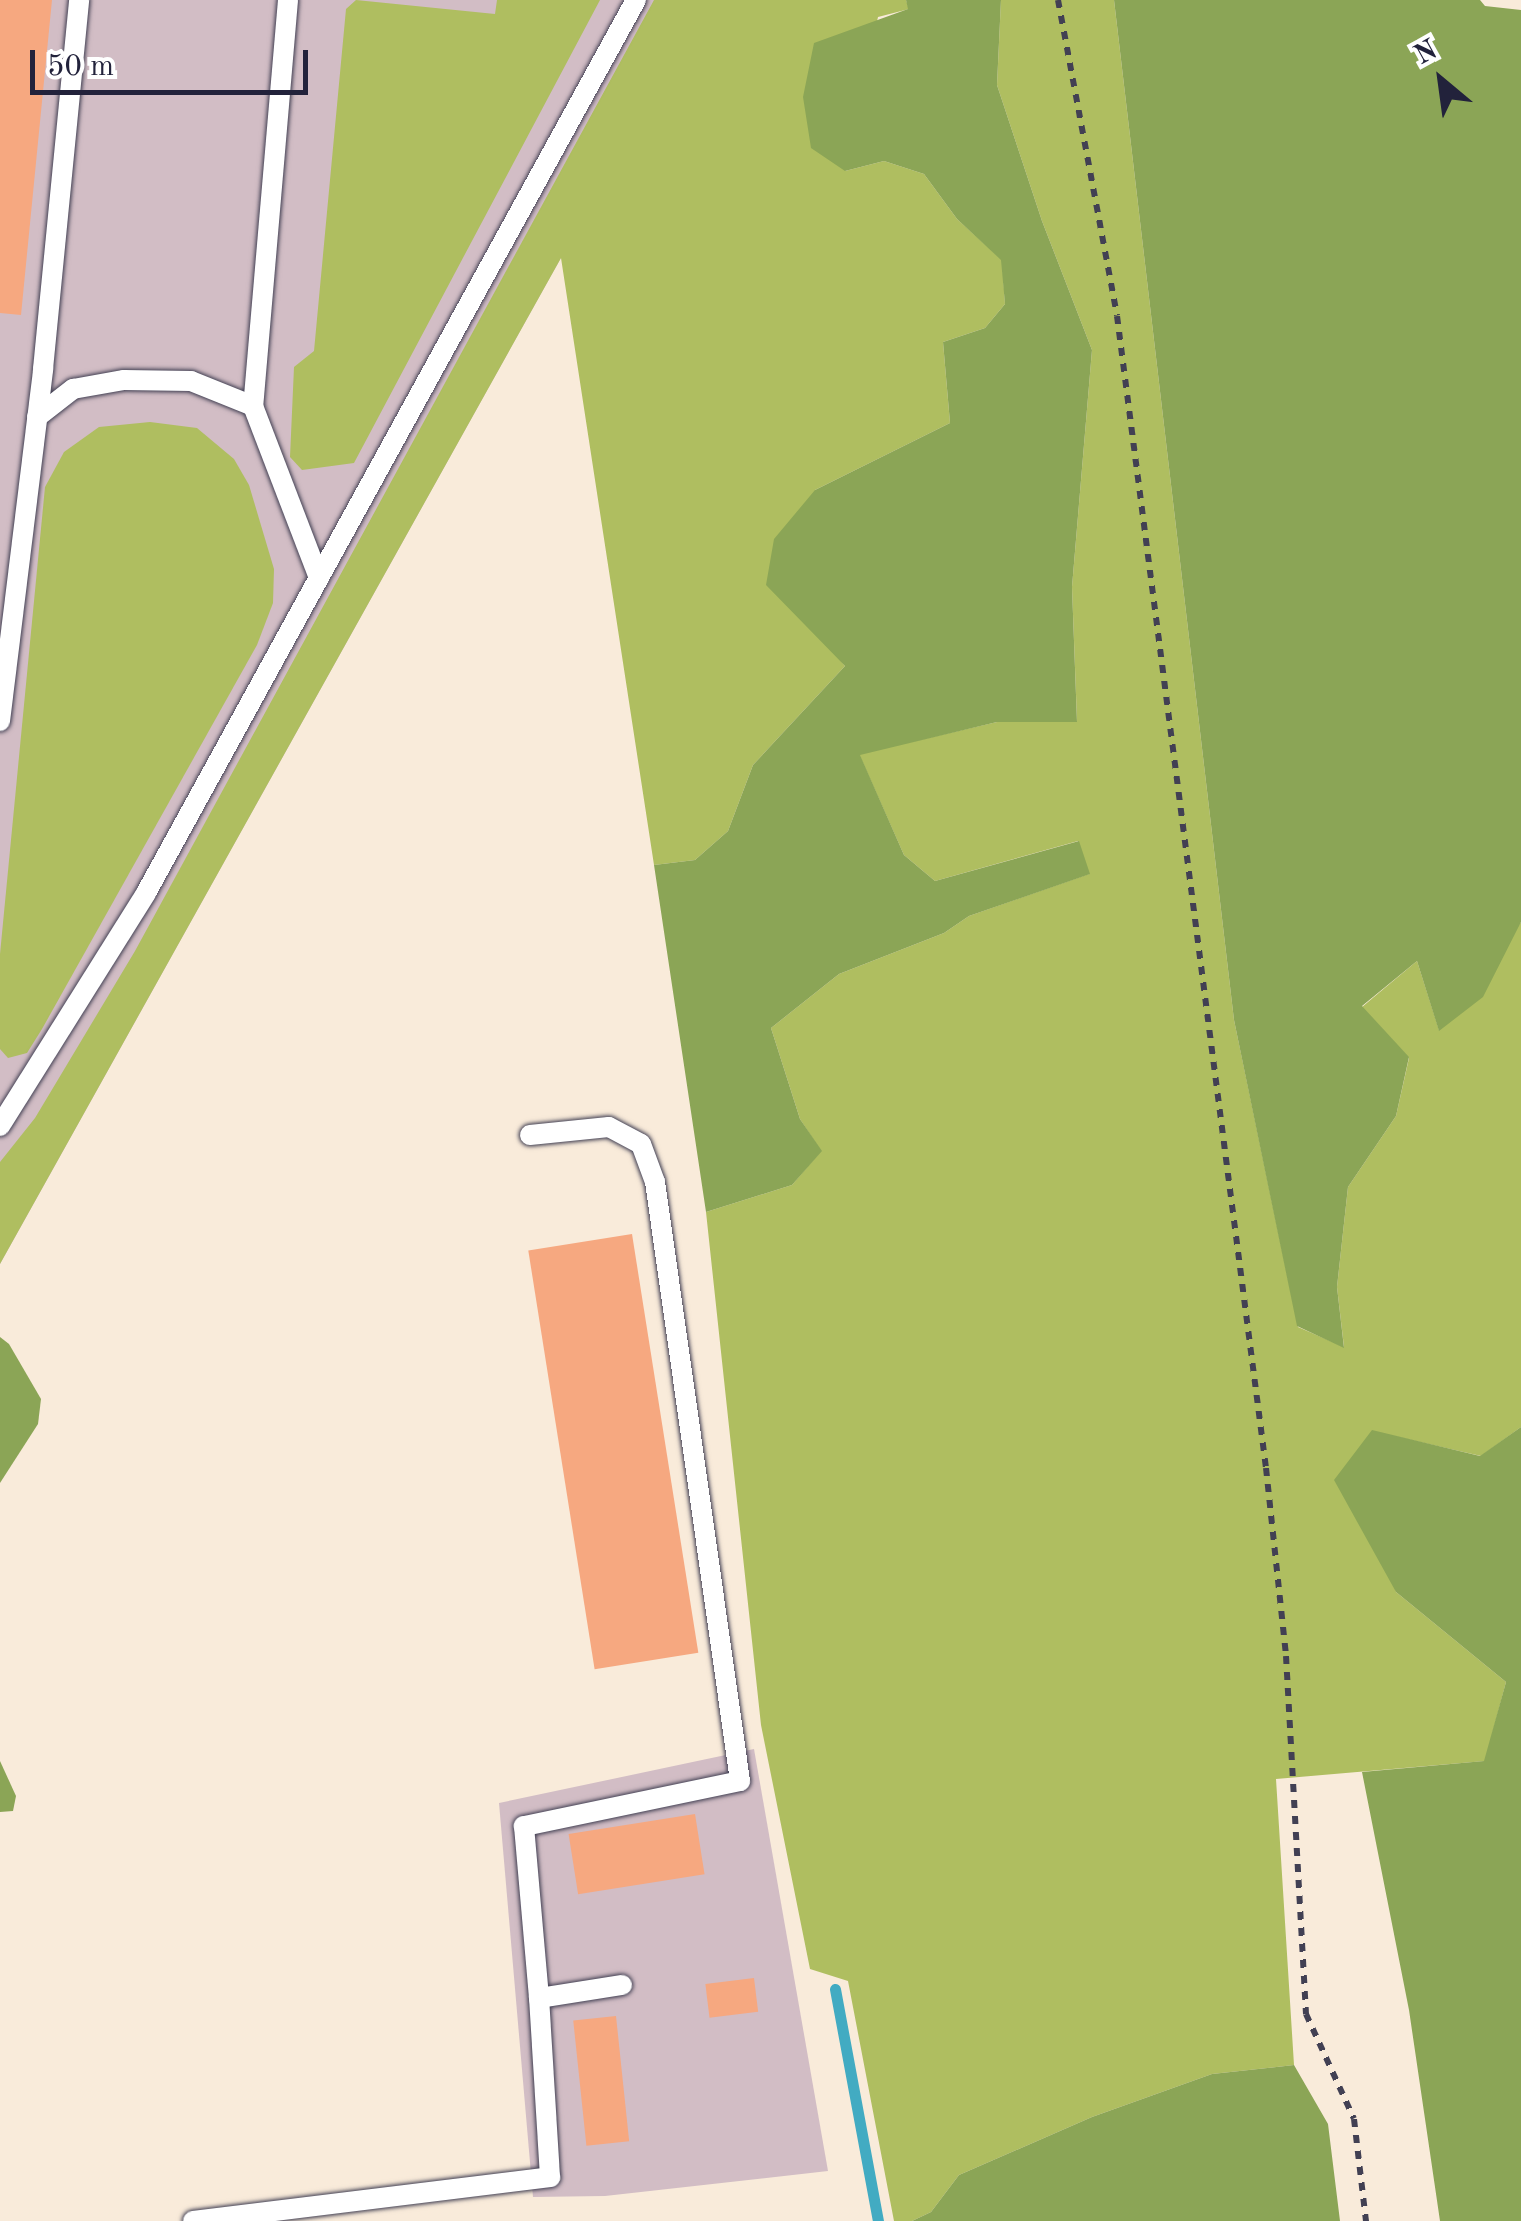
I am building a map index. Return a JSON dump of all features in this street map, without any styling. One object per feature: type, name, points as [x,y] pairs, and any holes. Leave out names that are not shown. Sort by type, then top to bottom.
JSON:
[{"type":"lane","points":[[0,721],[37,417],[79,0]]},
{"type":"lane","points":[[288,0],[253,406],[319,578]]},
{"type":"lane","points":[[4,1113],[146,892],[636,0]]},
{"type":"lane","points":[[37,417],[73,389],[124,380],[191,381],[253,406]]},
{"type":"lane","points":[[193,2221],[550,2177],[524,1826],[740,1781],[656,1182],[642,1144],[608,1127],[530,1135]]},
{"type":"lane","points":[[538,1998],[622,1985]]},
{"type":"path","points":[[1058,0],[1117,316],[1266,1468],[1286,1656],[1306,2014],[1354,2119],[1366,2221]]},
{"type":"shaded area","points":[[0,0],[695,0],[562,256],[0,1264]]},
{"type":"shaded area","points":[[754,1749],[828,2171],[605,2196],[533,2197],[499,1803]]},
{"type":"green space","points":[[356,0],[495,14],[497,0],[600,0],[354,463],[302,470],[290,457],[294,367],[314,351],[346,9]]},
{"type":"green space","points":[[654,0],[906,0],[909,9],[878,17],[845,171],[884,161],[924,174],[957,219],[1002,260],[1005,304],[985,328],[943,342],[950,423],[815,490],[816,631],[845,666],[753,765],[728,831],[695,860],[654,865],[561,258],[0,1264],[0,1162],[35,1118],[135,951]]},
{"type":"green space","points":[[906,0],[1001,0],[997,85],[1042,221],[1092,350],[1072,587],[1077,722],[997,722],[860,755],[904,855],[935,881],[1079,841],[1090,874],[969,916],[944,933],[839,974],[771,1028],[800,1119],[822,1151],[792,1185],[706,1212],[654,865],[695,860],[728,831],[753,765],[845,666],[766,585],[774,539],[815,490],[950,423],[943,342],[985,328],[1005,304],[1001,260],[957,219],[924,174],[884,161],[845,171],[811,148],[803,97],[814,43],[908,9]]},
{"type":"green space","points":[[1001,0],[1114,0],[1234,1020],[1298,1327],[1344,1347],[1337,1287],[1348,1187],[1396,1116],[1409,1058],[1362,1007],[1417,961],[1439,1030],[1521,922],[1521,1427],[1481,1456],[1372,1431],[1396,1592],[1506,1682],[1485,1761],[1276,1779],[1294,2065],[1212,2074],[1092,2117],[959,2175],[931,2212],[912,2221],[894,2221],[848,1981],[810,1969],[761,1725],[706,1212],[792,1185],[821,1151],[800,1119],[771,1028],[839,974],[944,933],[969,916],[1089,874],[1078,841],[935,881],[904,855],[859,754],[997,722],[1077,721],[1072,587],[1092,350],[1042,221],[997,85]]},
{"type":"green space","points":[[1114,0],[1480,0],[1485,6],[1521,10],[1521,922],[1483,997],[1439,1031],[1417,961],[1362,1006],[1409,1057],[1396,1116],[1348,1187],[1337,1287],[1344,1348],[1297,1326],[1234,1020]]},
{"type":"green space","points":[[150,422],[197,428],[234,459],[249,485],[274,569],[273,603],[257,645],[42,1029],[27,1053],[8,1058],[0,1049],[0,954],[45,487],[64,452],[99,427]]},
{"type":"green space","points":[[0,1337],[9,1344],[41,1399],[38,1424],[0,1483]]},
{"type":"green space","points":[[1521,1427],[1521,2221],[1440,2221],[1409,2010],[1362,1772],[1484,1761],[1506,1682],[1396,1592],[1334,1480],[1372,1430],[1480,1456]]},
{"type":"green space","points":[[0,1761],[16,1796],[13,1811],[0,1812]]},
{"type":"green space","points":[[1294,2065],[1328,2124],[1340,2221],[912,2221],[931,2212],[959,2175],[1092,2117],[1212,2074]]},
{"type":"building","points":[[0,0],[52,0],[21,315],[0,313]]},
{"type":"building","points":[[632,1234],[698,1653],[595,1669],[528,1250]]},
{"type":"building","points":[[695,1814],[705,1874],[578,1894],[569,1834]]},
{"type":"building","points":[[754,1978],[758,2012],[710,2018],[705,1984]]},
{"type":"building","points":[[616,2016],[629,2141],[586,2146],[573,2020]]},
{"type":"waterway","points":[[835,1989],[878,2221]]}]
